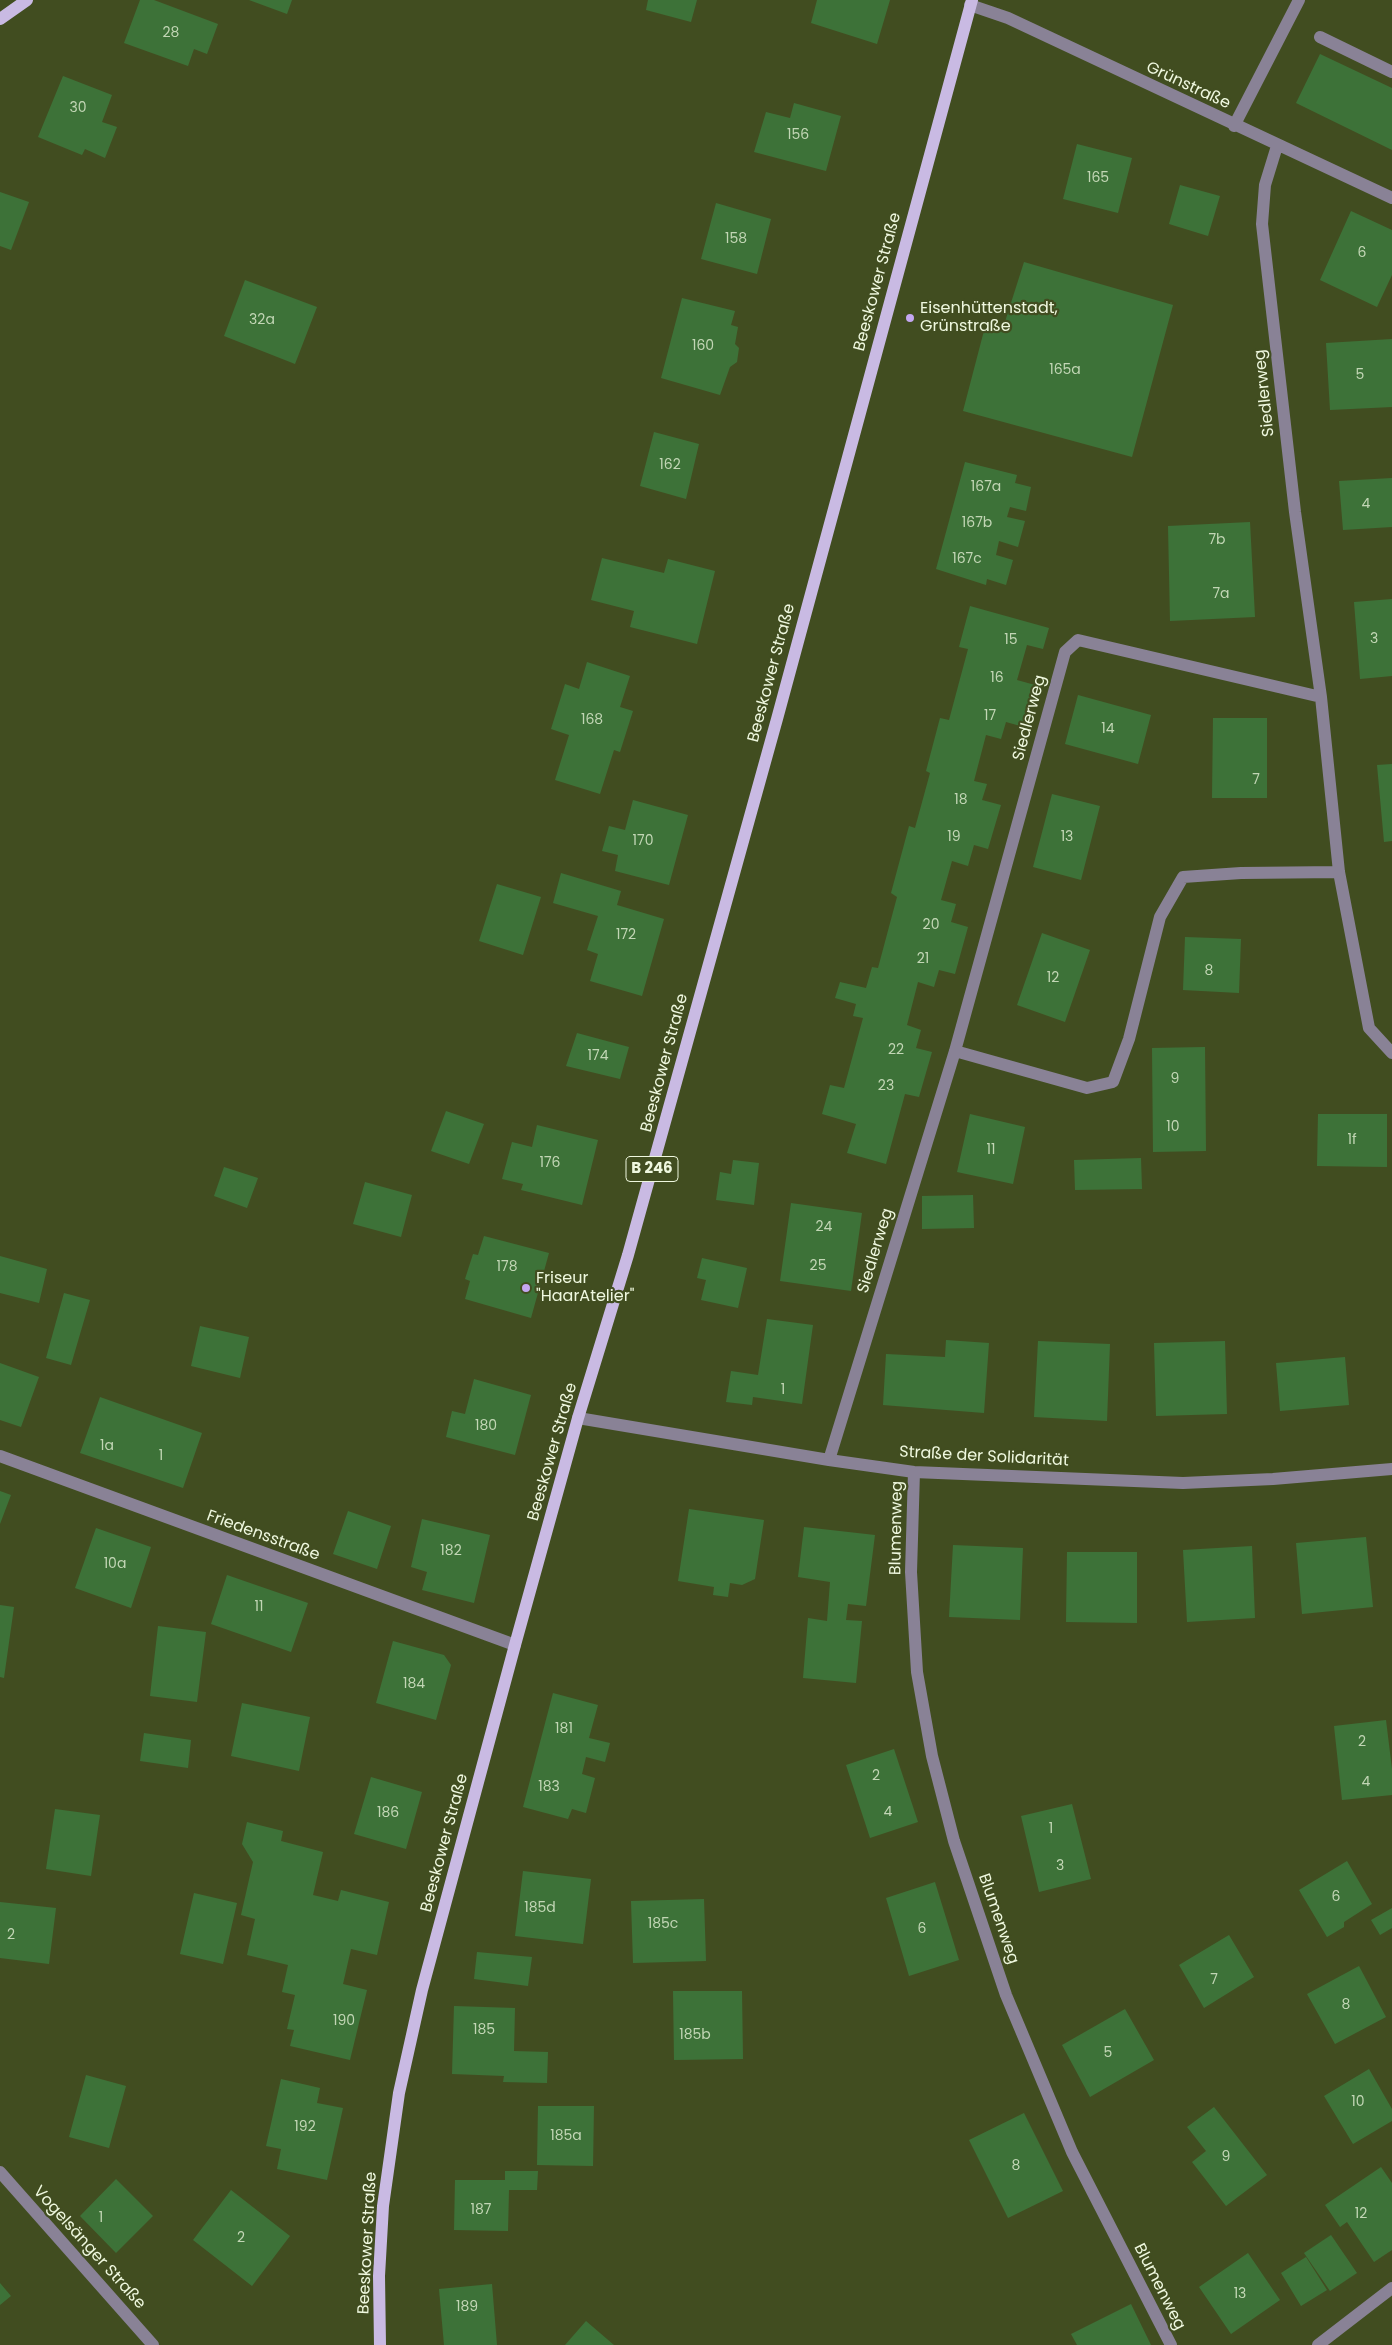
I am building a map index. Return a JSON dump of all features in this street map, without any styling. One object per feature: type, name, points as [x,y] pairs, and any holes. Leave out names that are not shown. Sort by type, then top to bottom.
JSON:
[{"type":"main road","points":[[0,19],[27,0]]},
{"type":"main road","name":"Beeskower Straße","points":[[380,2345],[382,2206],[399,2093],[422,1990],[578,1418],[642,1207],[971,3]]},
{"type":"street","points":[[1234,126],[1300,0]]},
{"type":"street","name":"Grünstraße","points":[[971,3],[1008,18],[1234,126],[1392,198]]},
{"type":"street","points":[[1320,37],[1392,72]]},
{"type":"street","name":"Siedlerweg","points":[[1277,146],[1265,185],[1262,224],[1295,512],[1321,697],[1339,872],[1369,1028],[1392,1052]]},
{"type":"street","name":"Siedlerweg","points":[[829,1460],[955,1051],[1065,652],[1078,640],[1321,697]]},
{"type":"street","points":[[955,1051],[1087,1088],[1113,1082],[1129,1038],[1160,916],[1183,877],[1241,873],[1339,872]]},
{"type":"street","name":"Straße der Solidarität","points":[[578,1418],[829,1460],[914,1472],[1183,1483],[1273,1479],[1392,1469]]},
{"type":"street","name":"Friedensstraße","points":[[0,1456],[515,1645]]},
{"type":"street","name":"Blumenweg","points":[[914,1472],[911,1572],[917,1672],[932,1756],[954,1841],[1006,1995],[1072,2152],[1171,2345]]},
{"type":"street","name":"Vogelsänger Straße","points":[[0,2172],[153,2345]]},
{"type":"street","points":[[1318,2345],[1392,2288]]},
{"type":"building","points":[[140,0],[154,0],[218,24],[207,54],[194,49],[188,66],[124,43]]},
{"type":"building","points":[[249,0],[292,0],[287,14]]},
{"type":"building","points":[[648,0],[697,0],[691,22],[646,10]]},
{"type":"building","points":[[817,0],[890,0],[877,44],[811,23]]},
{"type":"building","points":[[1320,54],[1392,88],[1392,150],[1296,103]]},
{"type":"building","points":[[63,76],[112,95],[102,122],[117,127],[105,158],[85,149],[82,155],[38,137]]},
{"type":"building","points":[[794,103],[841,116],[826,171],[754,152],[766,112],[790,118]]},
{"type":"building","points":[[1077,144],[1132,158],[1118,213],[1063,199]]},
{"type":"building","points":[[1180,185],[1220,196],[1208,236],[1169,224]]},
{"type":"building","points":[[0,192],[29,202],[11,250],[0,246]]},
{"type":"building","points":[[716,203],[771,219],[757,274],[701,259]]},
{"type":"building","points":[[1351,211],[1392,230],[1392,275],[1377,307],[1320,280]]},
{"type":"building","points":[[1024,262],[1173,305],[1132,457],[963,411],[986,323],[1003,328]]},
{"type":"building","points":[[245,280],[317,307],[295,364],[224,336]]},
{"type":"building","points":[[682,298],[735,311],[731,325],[738,327],[735,344],[739,348],[737,362],[730,367],[720,395],[661,378]]},
{"type":"building","points":[[1392,339],[1392,407],[1330,410],[1326,343]]},
{"type":"building","points":[[654,432],[699,444],[686,499],[640,486]]},
{"type":"building","points":[[965,462],[1017,475],[1015,483],[1031,487],[1026,511],[1010,507],[1007,517],[1025,521],[1018,547],[999,541],[996,555],[1013,560],[1006,585],[987,579],[986,585],[936,569]]},
{"type":"building","points":[[1392,478],[1392,527],[1343,530],[1339,481]]},
{"type":"building","points":[[1250,522],[1255,617],[1170,621],[1168,526]]},
{"type":"building","points":[[602,558],[664,573],[668,559],[715,571],[697,644],[630,627],[634,611],[591,600]]},
{"type":"building","points":[[1392,599],[1392,676],[1360,679],[1354,602]]},
{"type":"building","points":[[970,606],[1049,628],[1043,649],[1027,645],[1017,680],[1035,685],[1024,727],[1006,722],[1001,739],[986,735],[974,781],[987,784],[982,800],[1001,805],[988,849],[974,845],[968,866],[952,861],[941,900],[956,904],[951,922],[968,927],[955,974],[939,970],[934,987],[918,982],[907,1025],[921,1030],[916,1048],[932,1052],[919,1097],[905,1094],[886,1164],[847,1153],[856,1124],[822,1114],[830,1085],[844,1088],[863,1018],[853,1016],[856,1004],[835,998],[840,982],[866,988],[872,967],[878,968],[897,897],[891,893],[909,826],[915,828],[930,773],[926,771],[940,718],[949,720],[968,649],[959,647]]},
{"type":"building","points":[[587,662],[630,676],[620,707],[633,711],[620,752],[614,750],[600,794],[555,780],[569,735],[551,729],[565,684],[579,689]]},
{"type":"building","points":[[1078,695],[1151,715],[1138,764],[1065,744]]},
{"type":"building","points":[[1213,718],[1267,718],[1267,798],[1212,798]]},
{"type":"building","points":[[1392,764],[1392,841],[1384,842],[1377,765]]},
{"type":"building","points":[[1052,794],[1100,806],[1081,880],[1033,867]]},
{"type":"building","points":[[633,800],[688,815],[669,885],[615,871],[618,855],[602,851],[609,826],[625,830]]},
{"type":"building","points":[[561,873],[621,891],[617,905],[664,919],[642,996],[590,981],[598,954],[587,950],[598,916],[553,903]]},
{"type":"building","points":[[497,884],[541,897],[523,955],[479,941]]},
{"type":"building","points":[[1042,933],[1090,950],[1065,1022],[1017,1005]]},
{"type":"building","points":[[1185,937],[1241,939],[1239,993],[1183,990]]},
{"type":"building","points":[[577,1033],[629,1047],[620,1079],[566,1066]]},
{"type":"building","points":[[1205,1047],[1206,1151],[1153,1152],[1152,1048]]},
{"type":"building","points":[[446,1111],[484,1124],[469,1164],[431,1151]]},
{"type":"building","points":[[970,1114],[1025,1127],[1013,1184],[957,1172]]},
{"type":"building","points":[[1318,1114],[1387,1114],[1387,1167],[1317,1166]]},
{"type":"building","points":[[537,1125],[598,1140],[582,1205],[521,1190],[523,1184],[502,1179],[512,1142],[532,1147]]},
{"type":"building","points":[[1141,1158],[1142,1189],[1075,1190],[1074,1160]]},
{"type":"building","points":[[733,1160],[759,1163],[754,1205],[716,1200],[720,1172],[731,1174]]},
{"type":"building","points":[[224,1167],[258,1178],[247,1208],[214,1196]]},
{"type":"building","points":[[365,1182],[412,1195],[401,1237],[353,1224]]},
{"type":"building","points":[[973,1195],[974,1228],[922,1229],[922,1196]]},
{"type":"building","points":[[791,1203],[862,1213],[851,1291],[780,1281]]},
{"type":"building","points":[[484,1236],[549,1253],[531,1318],[465,1299],[470,1281],[465,1279],[473,1254],[478,1255]]},
{"type":"building","points":[[0,1256],[47,1269],[39,1303],[0,1293]]},
{"type":"building","points":[[702,1258],[747,1268],[738,1308],[701,1300],[706,1280],[697,1278]]},
{"type":"building","points":[[64,1293],[90,1300],[71,1365],[46,1358]]},
{"type":"building","points":[[767,1319],[813,1325],[802,1404],[753,1397],[752,1405],[726,1402],[731,1371],[758,1375]]},
{"type":"building","points":[[200,1326],[249,1337],[240,1378],[191,1366]]},
{"type":"building","points":[[946,1340],[989,1343],[984,1413],[883,1405],[886,1354],[945,1357]]},
{"type":"building","points":[[1038,1341],[1110,1344],[1107,1421],[1034,1417]]},
{"type":"building","points":[[1225,1341],[1227,1414],[1156,1416],[1154,1343]]},
{"type":"building","points":[[1345,1357],[1349,1405],[1280,1411],[1276,1363]]},
{"type":"building","points":[[0,1363],[39,1377],[21,1427],[0,1420]]},
{"type":"building","points":[[474,1379],[531,1395],[515,1455],[446,1437],[452,1411],[465,1414]]},
{"type":"building","points":[[100,1397],[202,1433],[183,1488],[80,1453]]},
{"type":"building","points":[[0,1491],[11,1495],[0,1524]]},
{"type":"building","points":[[689,1509],[764,1520],[755,1579],[742,1585],[730,1583],[728,1597],[713,1595],[714,1587],[678,1581]]},
{"type":"building","points":[[348,1511],[391,1526],[377,1569],[333,1554]]},
{"type":"building","points":[[422,1519],[490,1535],[474,1603],[422,1590],[427,1572],[411,1567]]},
{"type":"building","points":[[804,1527],[875,1535],[866,1606],[848,1604],[846,1620],[862,1621],[856,1683],[803,1678],[808,1618],[827,1621],[830,1582],[798,1577]]},
{"type":"building","points":[[96,1528],[151,1547],[131,1608],[75,1588]]},
{"type":"building","points":[[1366,1537],[1373,1607],[1302,1614],[1296,1543]]},
{"type":"building","points":[[953,1545],[1023,1548],[1020,1620],[949,1617]]},
{"type":"building","points":[[1252,1546],[1255,1618],[1187,1622],[1183,1550]]},
{"type":"building","points":[[1067,1552],[1137,1552],[1137,1623],[1066,1622]]},
{"type":"building","points":[[227,1575],[308,1603],[291,1652],[211,1624]]},
{"type":"building","points":[[0,1605],[14,1607],[4,1678],[0,1677]]},
{"type":"building","points":[[158,1626],[206,1632],[197,1702],[150,1696]]},
{"type":"building","points":[[393,1641],[444,1655],[451,1665],[436,1720],[376,1703]]},
{"type":"building","points":[[553,1693],[598,1705],[589,1738],[610,1743],[605,1762],[586,1757],[582,1774],[595,1778],[586,1813],[572,1809],[568,1819],[523,1807]]},
{"type":"building","points":[[242,1703],[310,1717],[299,1771],[231,1756]]},
{"type":"building","points":[[1386,1720],[1392,1769],[1392,1795],[1342,1800],[1334,1726]]},
{"type":"building","points":[[144,1733],[191,1740],[188,1768],[140,1761]]},
{"type":"building","points":[[894,1749],[918,1822],[870,1838],[846,1765]]},
{"type":"building","points":[[371,1777],[422,1792],[406,1849],[354,1834]]},
{"type":"building","points":[[1072,1804],[1091,1879],[1039,1892],[1021,1816]]},
{"type":"building","points":[[55,1809],[100,1815],[91,1876],[46,1869]]},
{"type":"building","points":[[247,1822],[283,1831],[281,1841],[323,1852],[313,1895],[338,1901],[341,1890],[389,1902],[377,1955],[351,1949],[343,1984],[367,1990],[350,2060],[290,2046],[294,2030],[287,2029],[295,1995],[282,1992],[288,1965],[247,1955],[255,1919],[241,1915],[253,1862],[242,1844]]},
{"type":"building","points":[[1347,1861],[1372,1904],[1344,1922],[1344,1927],[1327,1937],[1299,1890]]},
{"type":"building","points":[[523,1871],[591,1879],[583,1944],[515,1936]]},
{"type":"building","points":[[935,1882],[959,1960],[909,1976],[886,1898]]},
{"type":"building","points":[[194,1893],[237,1903],[223,1964],[180,1954]]},
{"type":"building","points":[[704,1899],[706,1961],[633,1963],[631,1901]]},
{"type":"building","points":[[0,1902],[56,1908],[49,1964],[0,1958]]},
{"type":"building","points":[[1392,1908],[1392,1928],[1380,1935],[1371,1920]]},
{"type":"building","points":[[1229,1935],[1254,1977],[1204,2008],[1179,1965]]},
{"type":"building","points":[[477,1952],[532,1957],[528,1986],[474,1979]]},
{"type":"building","points":[[1359,1966],[1386,2017],[1335,2044],[1307,1994]]},
{"type":"building","points":[[673,1991],[742,1991],[743,2059],[674,2060]]},
{"type":"building","points":[[454,2006],[515,2008],[514,2051],[548,2052],[547,2083],[503,2082],[504,2076],[452,2074]]},
{"type":"building","points":[[1125,2009],[1154,2060],[1090,2097],[1062,2045]]},
{"type":"building","points":[[1369,2069],[1392,2109],[1392,2121],[1353,2144],[1324,2096]]},
{"type":"building","points":[[86,2075],[126,2086],[109,2148],[69,2137]]},
{"type":"building","points":[[281,2079],[320,2088],[317,2103],[343,2108],[327,2180],[277,2169],[281,2149],[266,2146]]},
{"type":"building","points":[[538,2106],[594,2106],[593,2166],[537,2165]]},
{"type":"building","points":[[1214,2107],[1267,2175],[1226,2206],[1192,2162],[1206,2151],[1187,2127]]},
{"type":"building","points":[[1024,2113],[1063,2191],[1008,2218],[969,2140]]},
{"type":"building","points":[[1381,2167],[1392,2183],[1392,2250],[1374,2262],[1347,2222],[1340,2227],[1325,2205]]},
{"type":"building","points":[[505,2171],[538,2171],[537,2190],[509,2190],[508,2231],[454,2230],[455,2180],[505,2180]]},
{"type":"building","points":[[116,2179],[153,2216],[116,2253],[80,2216]]},
{"type":"building","points":[[231,2190],[290,2236],[252,2286],[193,2240]]},
{"type":"building","points":[[1331,2235],[1357,2273],[1330,2291],[1304,2253]]},
{"type":"building","points":[[1248,2253],[1280,2300],[1231,2334],[1199,2287]]},
{"type":"building","points":[[1306,2257],[1327,2290],[1301,2306],[1281,2273]]},
{"type":"building","points":[[0,2283],[11,2296],[0,2305]]},
{"type":"building","points":[[492,2284],[497,2345],[444,2345],[439,2289]]},
{"type":"building","points":[[1131,2304],[1151,2345],[1077,2345],[1071,2334]]},
{"type":"building","points":[[586,2321],[614,2345],[565,2345]]},
{"type":"place","name":"Eisenhüttenstadt, Grünstraße","points":[[910,318]]},
{"type":"place","name":"Friseur \"HaarAtelier\"","points":[[526,1288]]}]
